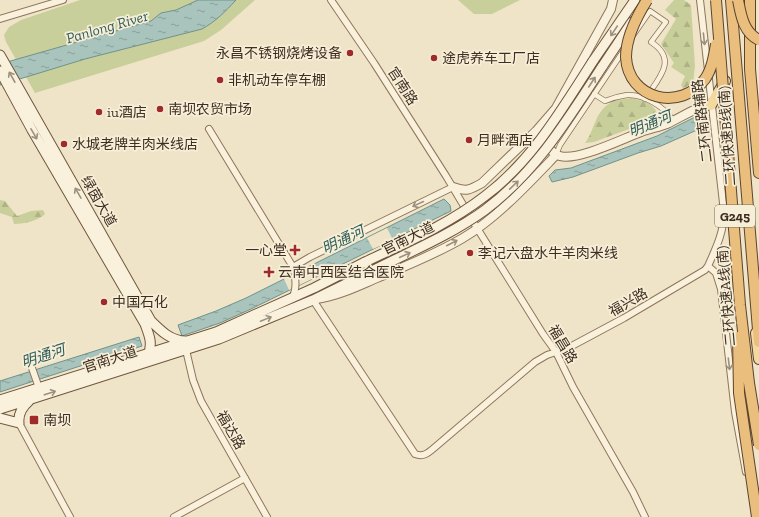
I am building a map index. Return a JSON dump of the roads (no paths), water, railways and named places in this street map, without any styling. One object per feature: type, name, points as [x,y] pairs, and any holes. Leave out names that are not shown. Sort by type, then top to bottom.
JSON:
[{"type":"highway","points":[[647,0],[638,17],[629,41],[626,57],[627,64],[632,78],[642,89],[654,96],[667,98],[680,97],[692,91],[702,83],[709,72],[717,36],[717,0]]},
{"type":"highway","name":"二环快速A线(南)","points":[[717,0],[738,283],[747,365],[759,445]]},
{"type":"highway","name":"二环快速B线(南)","points":[[730,0],[759,342]]},
{"type":"highway","points":[[738,0],[743,22],[753,37],[759,40]]},
{"type":"highway","points":[[750,0],[750,69],[754,119],[757,135],[759,173]]},
{"type":"highway","points":[[754,119],[759,109]]},
{"type":"highway","points":[[738,283],[738,388],[758,516]]},
{"type":"main road","name":"官南大道","points":[[0,400],[148,355],[232,326],[412,240],[452,219],[487,195],[507,178],[526,158],[541,139],[635,0]]},
{"type":"main road","name":"官南大道","points":[[0,409],[220,339],[313,300],[458,228],[489,207],[518,182],[534,165],[557,135],[647,0]]},
{"type":"main road","name":"G245","points":[[717,0],[744,319],[751,383],[759,432]]},
{"type":"main road","name":"G245","points":[[730,0],[749,259],[759,359]]},
{"type":"main road","name":"绿茵大道","points":[[0,55],[32,130],[145,324],[151,340],[151,348],[148,355]]},
{"type":"main road","name":"绿茵大道","points":[[0,71],[20,99],[151,321],[164,334],[175,339],[190,341]]},
{"type":"main road","points":[[711,105],[724,81]]},
{"type":"main road","points":[[0,418],[18,423],[18,417],[21,409],[30,400]]},
{"type":"street","points":[[0,19],[63,0]]},
{"type":"street","name":"官南路","points":[[331,0],[374,63],[453,187]]},
{"type":"street","points":[[294,270],[324,250],[453,187],[462,191],[473,188],[482,183],[536,131],[556,108],[611,9],[613,0]]},
{"type":"street","name":"二环南路辅路","points":[[700,0],[711,105],[722,185],[724,219],[720,239],[708,266]]},
{"type":"street","points":[[313,300],[329,298],[395,270],[463,238],[524,188],[556,155],[560,145],[650,11],[666,22],[652,42],[658,46],[666,60],[665,67],[645,99]]},
{"type":"street","points":[[594,94],[605,101],[628,95],[639,96],[653,102],[673,120]]},
{"type":"street","points":[[536,131],[556,155],[567,157],[593,152],[673,120],[701,106],[711,105]]},
{"type":"street","points":[[209,129],[294,270],[296,290],[291,298]]},
{"type":"street","name":"福昌路","points":[[453,187],[476,228],[556,352],[573,387],[645,517]]},
{"type":"street","points":[[708,266],[716,273],[721,289],[732,388],[741,447],[758,516]]},
{"type":"street","name":"福兴路","points":[[313,300],[415,454],[420,456],[426,455],[535,362],[547,355],[568,348],[624,318],[700,274],[708,266]]},
{"type":"street","name":"福达路","points":[[186,350],[193,380],[201,402],[267,517]]},
{"type":"street","points":[[32,368],[39,388]]},
{"type":"street","points":[[18,423],[70,517]]},
{"type":"street","points":[[174,517],[245,478]]},
{"type":"water","points":[[198,0],[236,0],[220,16],[202,29],[85,59],[0,85],[0,64],[151,21],[161,13],[176,10]]},
{"type":"water","points":[[695,117],[697,130],[661,146],[573,177],[552,182],[549,176],[555,170],[571,168],[657,136]]},
{"type":"water","points":[[444,199],[450,205],[451,211],[251,309],[220,323],[182,336],[178,325],[246,298]]},
{"type":"water","points":[[139,337],[142,346],[0,392],[0,381]]},
{"type":"place","name":"永昌不锈钢烧烤设备","points":[[350,53]]},
{"type":"place","name":"途虎养车工厂店","points":[[434,58]]},
{"type":"place","name":"非机动车停车棚","points":[[220,80]]},
{"type":"place","name":"南坝农贸市场","points":[[160,109]]},
{"type":"place","name":"iu酒店","points":[[99,112]]},
{"type":"place","name":"月畔酒店","points":[[469,140]]},
{"type":"place","name":"水城老牌羊肉米线店","points":[[64,144]]},
{"type":"place","name":"一心堂","points":[[295,250]]},
{"type":"place","name":"李记六盘水牛羊肉米线","points":[[470,253]]},
{"type":"place","name":"云南中西医结合医院","points":[[269,272]]},
{"type":"place","name":"中国石化","points":[[104,302]]},
{"type":"place","name":"南坝","points":[[34,420]]},
{"type":"water label","name":"Panlong River","points":[[107,27]]},
{"type":"water label","name":"明通河","points":[[650,124]]},
{"type":"water label","name":"明通河","points":[[343,240]]},
{"type":"water label","name":"明通河","points":[[43,356]]}]
